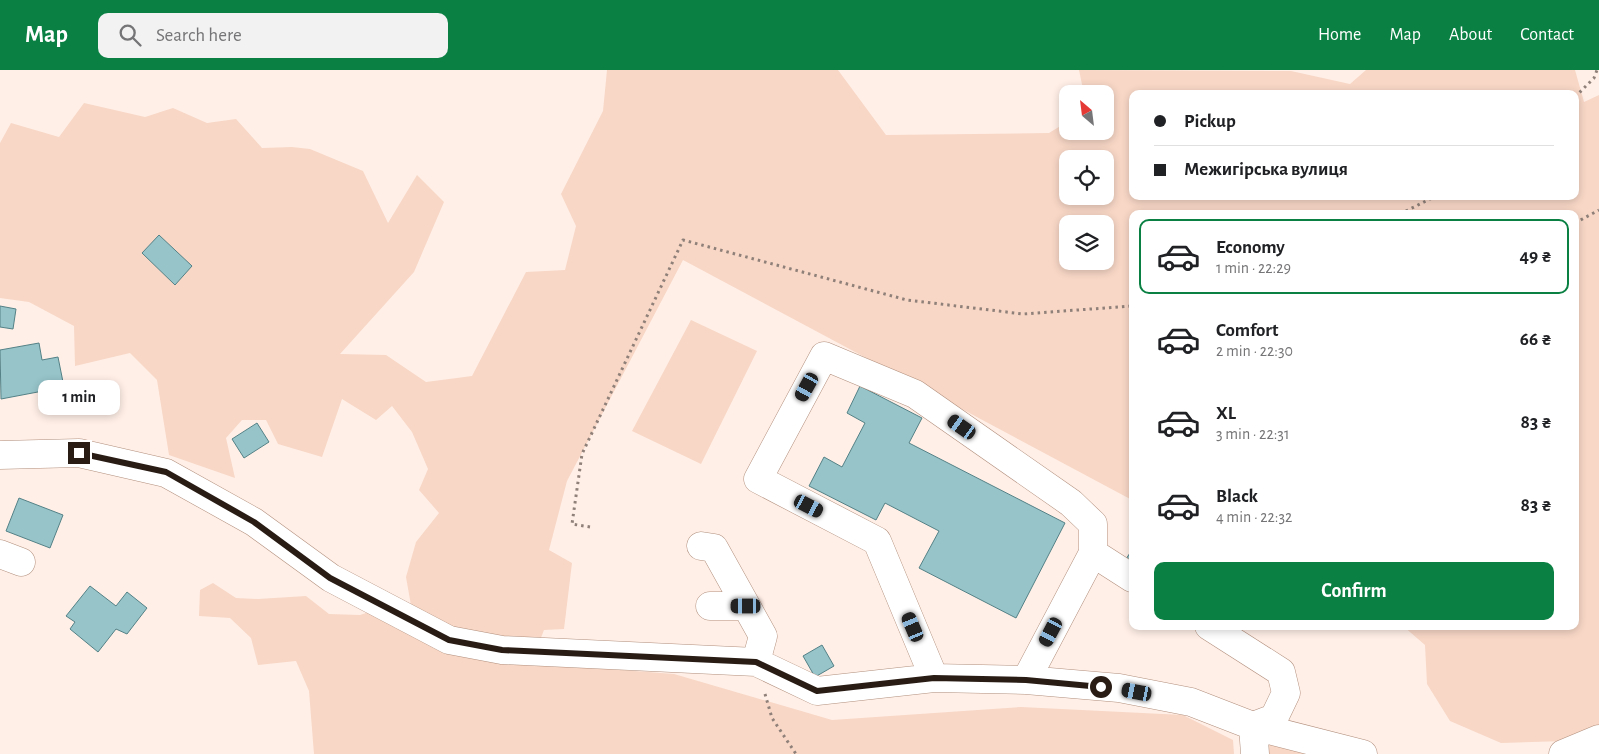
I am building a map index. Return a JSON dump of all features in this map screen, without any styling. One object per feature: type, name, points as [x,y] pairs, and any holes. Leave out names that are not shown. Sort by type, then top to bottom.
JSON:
[{"type":"street","points":[[934,678],[877,542],[758,480],[824,356],[915,394],[1071,502],[1094,524],[1092,553],[1026,680]]},
{"type":"street","points":[[0,455],[79,453],[166,472],[254,522],[330,578],[449,640],[502,650],[756,662],[817,691],[934,678],[1026,680],[1119,688],[1191,702],[1253,726],[1363,754]]},
{"type":"street","points":[[701,546],[714,548],[763,636],[756,662]]},
{"type":"street","points":[[1092,553],[1129,576]]},
{"type":"street","points":[[710,606],[746,606]]},
{"type":"street","points":[[1215,630],[1281,672],[1286,693],[1274,718],[1253,726]]},
{"type":"street","points":[[1253,726],[1255,754]]},
{"type":"street","points":[[1563,754],[1599,739]]},
{"type":"path","points":[[1579,93],[1594,78],[1597,70]]},
{"type":"path","points":[[1408,210],[1428,200]]},
{"type":"path","points":[[1579,221],[1599,210]]},
{"type":"path","points":[[590,527],[572,524],[582,454],[683,240],[907,300],[1023,314],[1129,306]]},
{"type":"path","points":[[772,718],[796,754]]},
{"type":"shaded area","points":[[607,70],[838,70],[886,135],[1049,133],[1059,127],[1059,140],[1114,140],[1114,85],[1082,85],[1079,70],[1291,71],[1350,84],[1366,70],[1575,70],[1584,102],[1599,95],[1599,727],[1565,741],[1501,743],[1450,721],[1427,684],[1425,645],[1408,630],[1579,630],[1579,210],[1129,210],[1129,498],[683,260],[567,481],[549,550],[572,563],[564,629],[544,630],[531,663],[674,674],[832,720],[1021,707],[1183,715],[1233,740],[1234,754],[314,754],[309,691],[296,661],[258,665],[251,638],[230,618],[199,616],[200,590],[213,583],[236,598],[258,599],[306,596],[329,614],[360,615],[375,610],[415,628],[406,577],[416,542],[439,513],[419,490],[428,469],[412,432],[392,406],[376,420],[342,399],[322,457],[278,444],[266,420],[242,420],[226,438],[235,478],[169,455],[157,380],[130,353],[75,366],[74,326],[29,302],[0,298],[0,143],[11,123],[59,137],[84,103],[145,117],[173,108],[207,123],[236,119],[262,148],[292,147],[310,149],[363,171],[388,223],[417,175],[444,202],[414,272],[340,354],[386,355],[426,382],[472,376],[526,272],[565,270],[576,226],[561,194],[603,111]]},
{"type":"shaded area","points":[[691,320],[757,351],[701,464],[632,431]]},
{"type":"shaded area","points":[[1265,739],[1348,754],[1261,754]]},
{"type":"building","points":[[159,235],[192,266],[175,285],[142,253]]},
{"type":"building","points":[[0,306],[16,309],[13,329],[0,327]]},
{"type":"building","points":[[39,343],[42,360],[58,357],[64,387],[1,399],[0,350]]},
{"type":"building","points":[[860,386],[922,418],[909,443],[1065,523],[1016,618],[919,568],[939,531],[885,503],[876,520],[809,486],[824,457],[842,467],[865,423],[847,413]]},
{"type":"building","points":[[257,423],[269,442],[244,458],[232,439]]},
{"type":"building","points":[[19,498],[63,515],[50,548],[6,531]]},
{"type":"building","points":[[1129,554],[1129,566],[1124,562]]},
{"type":"building","points":[[90,586],[116,606],[127,592],[147,608],[127,634],[116,629],[98,652],[70,629],[75,622],[66,616]]},
{"type":"building","points":[[822,645],[834,666],[815,677],[803,656]]},
{"type":"route","points":[[79,453],[166,472],[254,522],[330,578],[449,640],[502,650],[756,662],[817,691],[934,678],[1026,680],[1101,687]]}]
